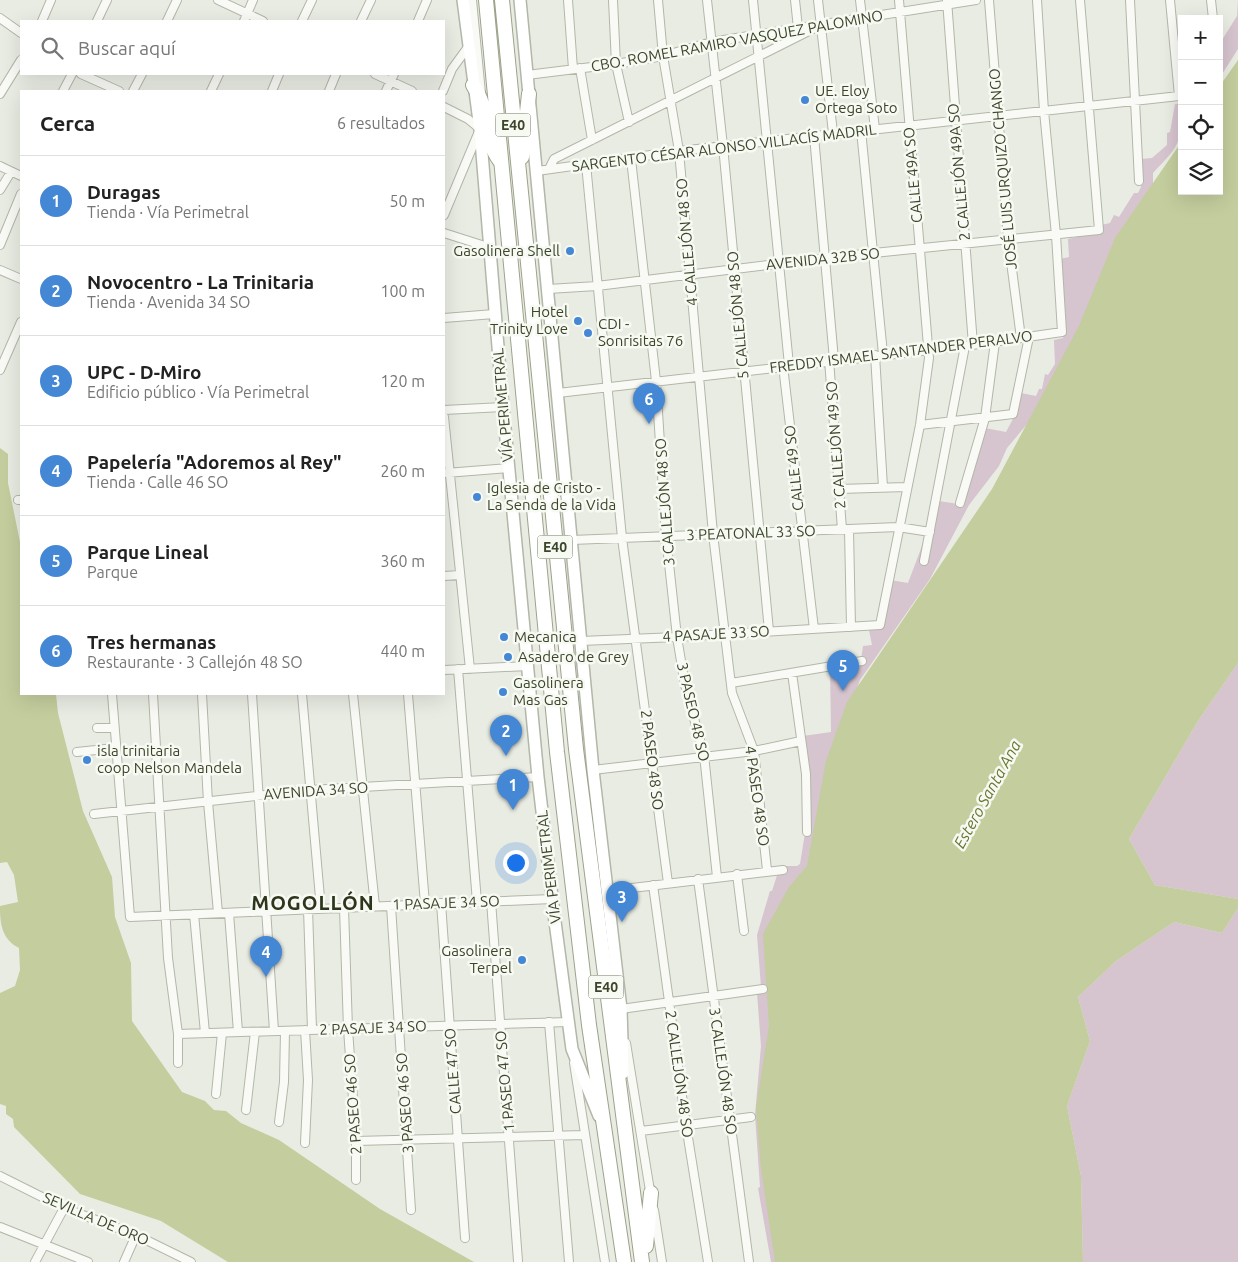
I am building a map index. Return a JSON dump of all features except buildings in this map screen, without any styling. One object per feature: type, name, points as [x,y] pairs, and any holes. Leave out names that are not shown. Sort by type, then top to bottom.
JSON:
[{"type":"highway","name":"VÍA PERIMETRAL","points":[[486,0],[504,166],[557,752],[589,1025],[624,1262]]},
{"type":"highway","name":"E40","points":[[502,0],[519,198],[576,748],[624,1130],[643,1262]]},
{"type":"highway","points":[[473,85],[482,98],[492,147],[504,166]]},
{"type":"highway","points":[[519,198],[529,94]]},
{"type":"highway","points":[[557,752],[576,748]]},
{"type":"highway","points":[[643,1262],[651,1192]]},
{"type":"street","points":[[42,20],[51,0]]},
{"type":"street","points":[[97,20],[107,0]]},
{"type":"street","points":[[167,20],[177,0]]},
{"type":"street","points":[[218,0],[245,17],[259,20]]},
{"type":"street","points":[[245,17],[254,0]]},
{"type":"street","points":[[302,20],[312,0]]},
{"type":"street","points":[[361,20],[371,0]]},
{"type":"street","points":[[418,20],[427,0]]},
{"type":"street","name":"VÍA PERIMETRAL","points":[[463,0],[480,129],[494,314],[538,777],[552,899],[572,1049],[605,1132]]},
{"type":"street","points":[[472,0],[482,98]]},
{"type":"street","name":"E40","points":[[520,0],[593,770],[621,1009],[624,1130]]},
{"type":"street","points":[[568,0],[576,69],[592,140]]},
{"type":"street","points":[[613,0],[616,64],[629,122]]},
{"type":"street","name":"4 CALLEJÓN 48 SO","points":[[658,0],[663,56],[679,151],[713,534],[725,635]]},
{"type":"street","name":"5 CALLEJÓN 48 SO","points":[[707,0],[723,146],[769,631]]},
{"type":"street","name":"CALLE 49 SO","points":[[753,0],[769,141],[801,531],[814,629]]},
{"type":"street","points":[[795,0],[798,28]]},
{"type":"street","points":[[818,0],[832,133]]},
{"type":"street","points":[[860,0],[875,129]]},
{"type":"street","name":"CALLE 49A SO","points":[[898,527],[920,425],[928,349],[899,0]]},
{"type":"street","name":"CBO. ROMEL RAMIRO VASQUEZ PALOMINO","points":[[527,75],[616,64],[663,56],[711,42],[900,12],[947,2],[976,0]]},
{"type":"street","name":"JOSÉ LUIS URQUIZO CHANGO","points":[[990,0],[1008,239],[1021,338]]},
{"type":"street","points":[[1037,0],[1044,111],[1056,235]]},
{"type":"street","points":[[1080,0],[1089,105]]},
{"type":"street","points":[[1130,0],[1139,181]]},
{"type":"street","name":"SARGENTO CÉSAR ALONSO VILLACÍS MADRIL","points":[[537,171],[679,151],[832,133],[1179,96],[1170,0]]},
{"type":"street","points":[[1211,0],[1213,15]]},
{"type":"street","name":"2 CALLEJÓN 49A SO","points":[[924,561],[969,345],[947,2]]},
{"type":"street","points":[[0,18],[20,32]]},
{"type":"street","points":[[549,169],[554,159],[672,101],[714,77],[821,25]]},
{"type":"street","points":[[443,90],[452,69],[468,47]]},
{"type":"street","points":[[0,94],[20,62]]},
{"type":"street","points":[[64,90],[71,75]]},
{"type":"street","points":[[83,75],[117,90]]},
{"type":"street","points":[[134,90],[141,75]]},
{"type":"street","points":[[211,90],[219,75]]},
{"type":"street","points":[[272,90],[279,75]]},
{"type":"street","points":[[328,90],[336,75]]},
{"type":"street","points":[[379,75],[392,78],[410,90]]},
{"type":"street","points":[[386,90],[392,78]]},
{"type":"street","name":"AVENIDA 32B SO","points":[[548,289],[597,286],[689,273],[1099,230],[1089,105]]},
{"type":"street","points":[[445,107],[468,119],[480,129],[445,213]]},
{"type":"street","points":[[861,130],[879,355],[883,487]]},
{"type":"street","name":"2 CALLEJÓN 49 SO","points":[[814,136],[825,258],[839,490],[846,530],[851,626]]},
{"type":"street","name":"3 CALLEJÓN 48 SO","points":[[631,158],[656,381],[666,536],[677,638]]},
{"type":"street","points":[[586,164],[622,538],[636,638]]},
{"type":"street","points":[[0,166],[16,174],[0,190]]},
{"type":"street","points":[[0,245],[20,196]]},
{"type":"street","points":[[445,233],[488,247]]},
{"type":"street","name":"FREDDY ISMAEL SANTANDER PERALVO","points":[[558,392],[1059,334],[1063,330],[1056,235]]},
{"type":"street","points":[[0,270],[20,279]]},
{"type":"street","points":[[445,318],[494,314]]},
{"type":"street","points":[[0,370],[20,324]]},
{"type":"street","points":[[920,425],[1014,414],[1030,337]]},
{"type":"street","points":[[960,502],[985,418],[995,342]]},
{"type":"street","points":[[445,410],[503,407]]},
{"type":"street","points":[[445,445],[446,473],[454,521],[470,668]]},
{"type":"street","points":[[446,473],[509,468]]},
{"type":"street","points":[[839,490],[906,487]]},
{"type":"street","points":[[445,521],[454,521]]},
{"type":"street","name":"3 PEATONAL 33 SO","points":[[572,540],[898,527],[930,532]]},
{"type":"street","name":"4 PASAJE 33 SO","points":[[581,641],[677,638],[880,625],[898,527]]},
{"type":"street","points":[[445,576],[460,575]]},
{"type":"street","name":"4 PASEO 48 SO","points":[[725,635],[732,693],[754,751],[767,870]]},
{"type":"street","name":"2 PASEO 48 SO","points":[[636,638],[668,883]]},
{"type":"street","name":"3 PASEO 48 SO","points":[[677,638],[685,685],[704,755],[717,877]]},
{"type":"street","points":[[731,683],[766,675],[792,673],[862,661]]},
{"type":"street","points":[[445,670],[528,666]]},
{"type":"street","points":[[458,669],[477,902]]},
{"type":"street","points":[[792,673],[806,774],[807,832]]},
{"type":"street","points":[[112,695],[120,812]]},
{"type":"street","points":[[153,695],[168,958],[178,1034],[178,1062]]},
{"type":"street","points":[[202,695],[208,802],[218,913]]},
{"type":"street","points":[[252,695],[268,911],[274,1031]]},
{"type":"street","points":[[302,695],[321,909]]},
{"type":"street","points":[[354,695],[375,906]]},
{"type":"street","points":[[408,695],[414,784],[426,904]]},
{"type":"street","points":[[97,728],[114,728]]},
{"type":"street","points":[[593,770],[704,755],[754,751],[801,741]]},
{"type":"street","points":[[77,752],[115,748]]},
{"type":"street","name":"AVENIDA 34 SO","points":[[94,814],[310,790],[538,777]]},
{"type":"street","name":"1 PASAJE 34 SO","points":[[120,812],[130,917],[552,899]]},
{"type":"street","points":[[607,891],[767,870],[783,870]]},
{"type":"street","points":[[737,874],[744,931]]},
{"type":"street","name":"3 CALLEJÓN 48 SO","points":[[698,879],[712,996],[731,1120],[749,1262]]},
{"type":"street","name":"2 CALLEJÓN 48 SO","points":[[653,885],[668,1002],[708,1262]]},
{"type":"street","name":"1 PASEO 47 SO","points":[[491,901],[518,1261]]},
{"type":"street","name":"CALLE 47 SO","points":[[441,903],[465,1238]]},
{"type":"street","name":"3 PASEO 46 SO","points":[[392,906],[411,1210]]},
{"type":"street","name":"2 PASEO 46 SO","points":[[344,908],[348,1029],[356,1141],[356,1180]]},
{"type":"street","points":[[306,1142],[309,1030],[308,909]]},
{"type":"street","points":[[229,913],[238,1032]]},
{"type":"street","points":[[194,914],[205,1033]]},
{"type":"street","points":[[662,1262],[621,1009],[762,989]]},
{"type":"street","points":[[549,1022],[560,1135],[569,1262]]},
{"type":"street","name":"2 PASAJE 34 SO","points":[[178,1034],[569,1022]]},
{"type":"street","points":[[279,1122],[284,1082],[285,1031]]},
{"type":"street","points":[[216,1094],[222,1032]]},
{"type":"street","points":[[246,1110],[255,1032]]},
{"type":"street","points":[[572,1049],[605,1262]]},
{"type":"street","points":[[641,1131],[751,1118]]},
{"type":"street","points":[[356,1141],[584,1135]]},
{"type":"street","name":"SEVILLA DE ORO","points":[[0,1176],[64,1208],[136,1235],[192,1262]]},
{"type":"street","points":[[35,1262],[64,1208]]},
{"type":"street","points":[[0,1227],[88,1262]]},
{"type":"street","points":[[124,1262],[136,1235]]},
{"type":"shaded area","points":[[1238,0],[1238,49],[1223,73],[1223,38],[1237,16]]},
{"type":"shaded area","points":[[1175,104],[1178,104],[1178,142],[1153,173],[1153,187],[1033,417],[1007,448],[999,466],[969,505],[930,579],[860,680],[852,702],[786,1262],[771,1262],[758,1188],[760,1187],[755,1115],[761,1046],[757,993],[761,987],[757,935],[770,891],[772,891],[780,866],[797,866],[800,864],[805,833],[803,736],[831,732],[830,665],[861,660],[863,646],[872,645],[869,630],[881,626],[890,580],[908,583],[939,501],[958,504],[985,428],[1006,432],[1015,415],[1021,393],[1036,396],[1039,389],[1042,389],[1045,374],[1048,375],[1055,364],[1054,340],[1063,338],[1064,333],[1060,259],[1069,257],[1068,239],[1101,232],[1101,225],[1110,223],[1114,215],[1119,217],[1134,193],[1138,193],[1141,187],[1141,159],[1152,158],[1167,145],[1167,133],[1170,132]]},
{"type":"shaded area","points":[[1238,663],[1238,899],[1155,885],[1129,839],[1198,721]]},
{"type":"shaded area","points":[[1238,908],[1238,1262],[1083,1262],[1081,1176],[1067,1106],[1090,1041],[1078,997],[1116,961],[1174,922],[1222,933]]},
{"type":"water","name":"Estero Santa Ana","points":[[1238,60],[1238,663],[1198,721],[1129,839],[1155,885],[1238,899],[1238,908],[1222,933],[1174,922],[1116,961],[1078,997],[1090,1041],[1067,1106],[1081,1176],[1083,1262],[775,1262],[761,1168],[756,1108],[769,1026],[763,934],[789,887],[807,866],[826,761],[847,702],[992,489],[1079,326],[1115,238],[1178,147],[1178,195],[1223,195],[1223,81]]},
{"type":"water","points":[[0,448],[8,454],[8,483],[20,542],[20,695],[56,695],[58,713],[83,811],[112,877],[115,917],[131,963],[132,1021],[182,1092],[205,1101],[214,1110],[226,1111],[241,1123],[279,1140],[380,1209],[474,1262],[228,1262],[161,1221],[80,1194],[14,1127],[13,1119],[6,1114],[6,1106],[0,1104],[0,993],[15,986],[20,970],[19,948],[9,940],[3,931],[0,913],[0,906],[18,902],[14,875],[7,862],[0,863]]},
{"type":"place","name":"UE. Eloy Ortega Soto","points":[[805,100]]},
{"type":"place","name":"Gasolinera Shell","points":[[570,251]]},
{"type":"place","name":"Hotel Trinity Love","points":[[578,321]]},
{"type":"place","name":"CDI - Sonrisitas 76","points":[[588,333]]},
{"type":"place","name":"Tres hermanas","points":[[649,424]]},
{"type":"place","name":"Iglesia de Cristo - La Senda de la Vida","points":[[477,497]]},
{"type":"place","name":"Mecanica","points":[[504,637]]},
{"type":"place","name":"Asadero de Grey","points":[[508,657]]},
{"type":"place","name":"Parque Lineal","points":[[843,691]]},
{"type":"place","name":"Gasolinera Mas Gas","points":[[503,692]]},
{"type":"place","name":"Novocentro - La Trinitaria","points":[[506,756]]},
{"type":"place","name":"isla trinitaria coop Nelson Mandela","points":[[87,760]]},
{"type":"place","name":"Duragas","points":[[513,810]]},
{"type":"place","name":"UPC - D-Miro","points":[[622,922]]},
{"type":"place","name":"Gasolinera Terpel","points":[[522,960]]},
{"type":"place","name":"Papelería \"Adoremos al Rey\"","points":[[266,977]]},
{"type":"district","name":"MOGOLLÓN","points":[[313,903]]}]
